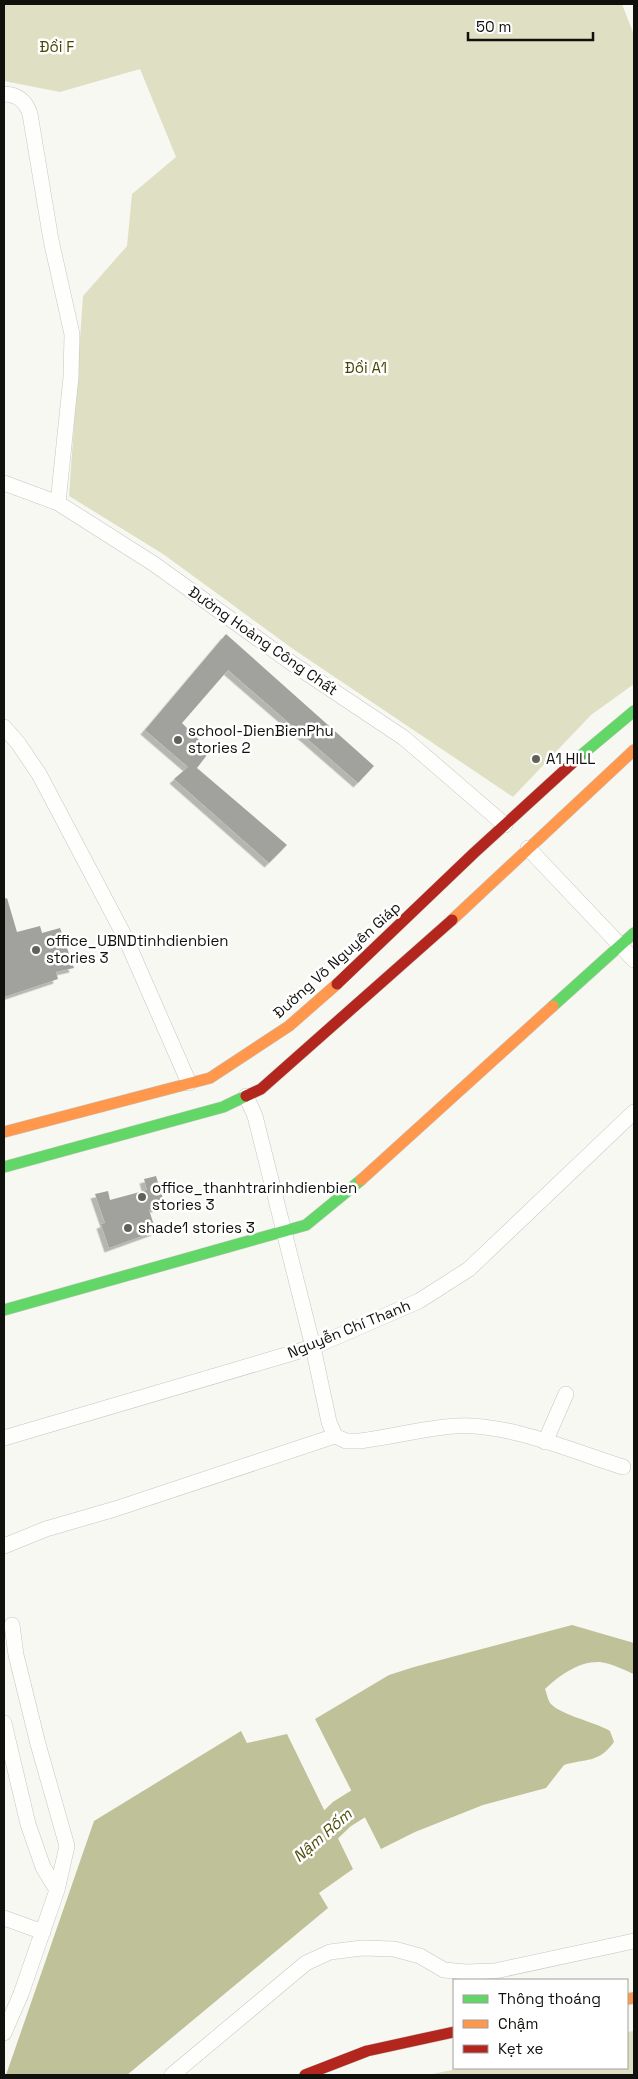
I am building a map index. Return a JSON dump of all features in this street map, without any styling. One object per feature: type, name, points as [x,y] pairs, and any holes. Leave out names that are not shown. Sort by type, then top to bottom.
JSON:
[{"type":"main road","name":"Đường Võ Nguyên Giáp","points":[[4,1132],[19,1132],[210,1078],[297,1020],[508,828],[598,740],[634,711]]},
{"type":"main road","points":[[4,1167],[25,1157],[223,1107],[261,1089],[311,1047],[457,915],[525,845],[634,750]]},
{"type":"main road","points":[[4,1310],[306,1225],[348,1192],[634,934]]},
{"type":"main road","points":[[305,2075],[367,2052],[453,2032]]},
{"type":"street","points":[[4,94],[19,97],[28,107],[30,114],[49,232],[72,334],[72,377],[58,502]]},
{"type":"street","name":"Đường Hoàng Công Chất","points":[[4,483],[58,502],[154,564],[293,664],[404,738],[508,828]]},
{"type":"street","points":[[4,727],[18,743],[39,774],[120,928],[189,1084]]},
{"type":"street","points":[[525,845],[634,960]]},
{"type":"street","points":[[246,1096],[256,1116],[313,1347],[329,1422],[335,1436],[346,1441],[360,1441],[456,1426],[501,1430],[623,1467]]},
{"type":"street","name":"Nguyễn Chí Thanh","points":[[4,1438],[313,1347],[419,1301],[469,1269],[634,1112]]},
{"type":"street","points":[[545,1442],[566,1394]]},
{"type":"street","points":[[4,1546],[46,1529],[116,1509],[335,1436]]},
{"type":"street","points":[[4,2033],[21,1994],[57,1890],[67,1846],[38,1744],[16,1655],[12,1625]]},
{"type":"street","points":[[4,1723],[28,1824],[43,1867],[57,1890]]},
{"type":"street","points":[[4,1918],[42,1932]]},
{"type":"street","points":[[172,2075],[306,1963],[330,1952],[362,1948],[394,1949],[420,1956],[444,1970],[466,1972],[494,1971],[634,1941]]},
{"type":"green space","name":"Đồi A1","points":[[4,4],[622,4],[634,35],[634,684],[591,715],[513,797],[293,649],[163,554],[69,496],[83,296],[127,246],[132,194],[176,157],[140,69],[60,92],[4,81]]},
{"type":"green space","points":[[634,2031],[634,2075],[427,2075],[457,2069],[628,2069],[628,2032]]},
{"type":"water","points":[[572,1625],[634,1643],[634,1674],[609,1664],[592,1662],[570,1670],[545,1689],[550,1703],[556,1708],[610,1731],[614,1742],[603,1754],[597,1757],[564,1765],[546,1788],[483,1805],[415,1832],[381,1849],[315,1719],[389,1675]]},
{"type":"water","points":[[241,1731],[247,1743],[287,1734],[353,1869],[319,1893],[328,1908],[127,2075],[6,2075],[94,1821]]},
{"type":"building","name":"school-DienBienPhu stories 2","points":[[226,634],[374,766],[358,783],[228,670],[182,723],[210,751],[197,768],[287,845],[269,863],[174,779],[188,767],[145,730]]},
{"type":"building","name":"office_UBNDtinhdienbien stories 3","points":[[7,898],[17,932],[40,926],[42,933],[60,928],[74,968],[56,972],[58,979],[4,997],[4,899]]},
{"type":"building","points":[[156,1176],[165,1205],[149,1210],[156,1231],[109,1248],[101,1224],[105,1223],[95,1194],[108,1191],[110,1200],[147,1190],[144,1179]]},
{"type":"waterway","name":"Nậm Rốm","points":[[301,1853],[342,1814],[393,1782]]},
{"type":"traffic: fast","points":[[579,757],[634,711]]},
{"type":"traffic: fast","points":[[553,1006],[634,933]]},
{"type":"traffic: fast","points":[[4,1167],[223,1107],[246,1096]]},
{"type":"traffic: fast","points":[[4,1310],[306,1225],[361,1180]]},
{"type":"traffic: slow","points":[[452,920],[634,750]]},
{"type":"traffic: slow","points":[[4,1132],[210,1078],[289,1026],[337,984]]},
{"type":"traffic: slow","points":[[361,1180],[553,1006]]},
{"type":"traffic: slow","points":[[628,1999],[634,1998]]},
{"type":"traffic: jam","points":[[337,984],[474,853],[579,757]]},
{"type":"traffic: jam","points":[[246,1096],[261,1089],[452,920]]},
{"type":"traffic: jam","points":[[305,2075],[367,2051],[453,2032]]},
{"type":"place","name":"school-DienBienPhu stories 2","points":[[178,740]]},
{"type":"place","name":"A1 HILL","points":[[536,759]]},
{"type":"place","name":"office_UBNDtinhdienbien stories 3","points":[[36,950]]},
{"type":"place","name":"office_thanhtrarinhdienbien stories 3","points":[[142,1197]]},
{"type":"place","name":"shade1 stories 3","points":[[128,1228]]},
{"type":"park label","name":"Đồi F","points":[[57,47]]}]
